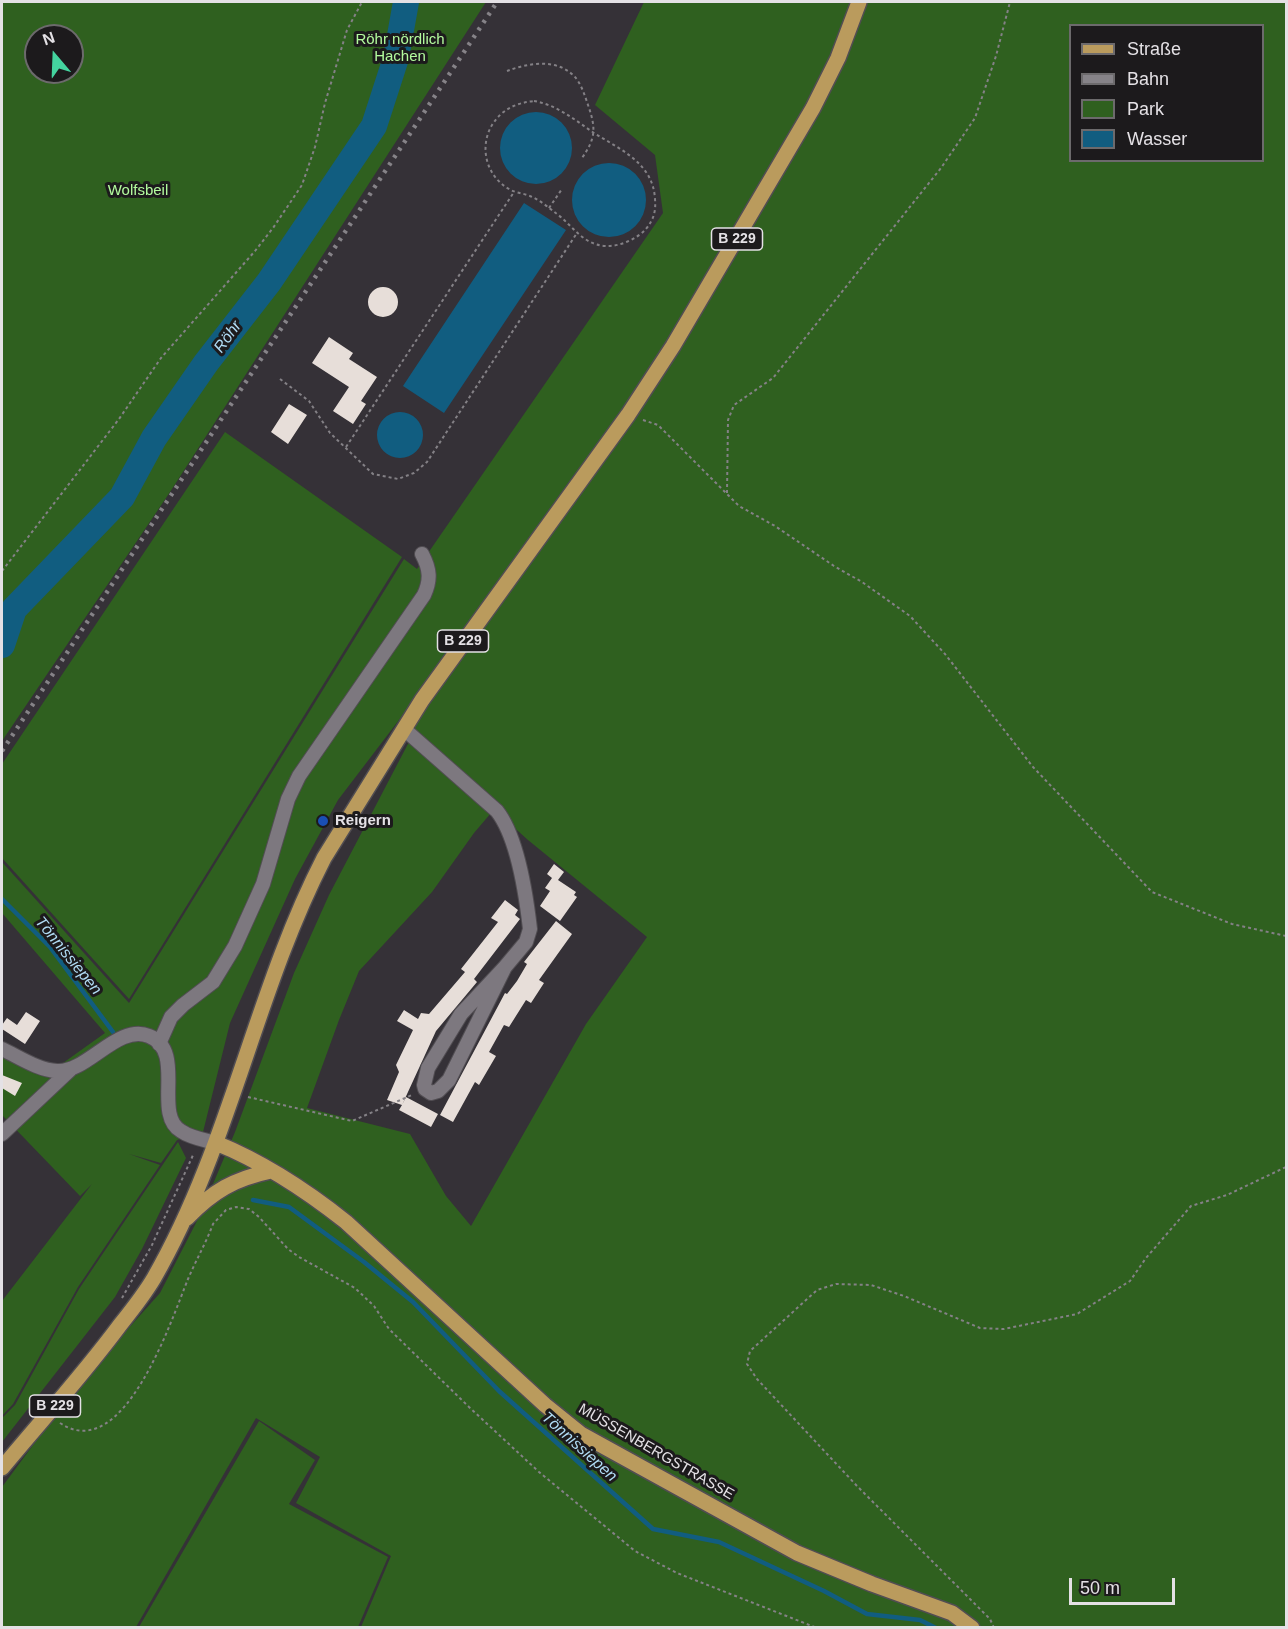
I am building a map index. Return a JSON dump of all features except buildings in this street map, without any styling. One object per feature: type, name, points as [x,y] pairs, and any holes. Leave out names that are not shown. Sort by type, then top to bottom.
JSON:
[{"type":"main road","name":"B 229","points":[[2,1468],[140,1299],[155,1276],[181,1224],[216,1143],[281,959],[310,885],[338,834],[465,638],[628,415],[673,345],[813,108],[838,58],[859,2]]},
{"type":"main road","name":"MÜSSENBERGSTRASSE","points":[[216,1143],[271,1171],[317,1199],[346,1222],[545,1405],[581,1434],[797,1552],[872,1584],[952,1613],[972,1628]]},
{"type":"main road","points":[[181,1224],[207,1198],[234,1182],[271,1171]]},
{"type":"street","points":[[159,1044],[171,1017],[213,982],[224,966],[259,894],[288,799],[299,776],[424,595],[429,577],[422,554]]},
{"type":"street","points":[[404,729],[497,811],[510,830],[524,889],[530,929],[526,942],[455,1022],[428,1068],[424,1081],[425,1089],[431,1093],[435,1093],[448,1080],[505,967]]},
{"type":"street","points":[[2,1134],[70,1070],[104,1048],[132,1035],[140,1034],[151,1036],[159,1044],[168,1064],[168,1108],[173,1125],[181,1131],[216,1143]]},
{"type":"street","points":[[2,1049],[45,1070],[70,1070]]},
{"type":"path","points":[[2,571],[119,419],[161,358],[255,251],[302,185],[315,147],[346,30],[362,2]]},
{"type":"path","points":[[727,493],[728,420],[734,405],[773,378],[941,168],[975,118],[996,56],[1010,2]]},
{"type":"path","points":[[507,71],[533,63],[555,65],[570,72],[578,80],[586,98],[594,133],[592,143],[582,158]]},
{"type":"path","points":[[534,101],[548,104],[594,133],[645,167],[653,182],[656,211],[652,220],[643,232],[621,244],[598,245],[577,233],[568,223],[533,197],[514,192],[498,180],[489,167],[486,155],[489,132],[500,115],[522,103],[534,101]]},
{"type":"path","points":[[549,208],[562,189]]},
{"type":"path","points":[[345,448],[514,192]]},
{"type":"path","points":[[280,379],[309,400],[330,434],[373,474],[398,479],[408,477],[420,469],[577,233]]},
{"type":"path","points":[[628,415],[658,425],[740,506],[862,582],[910,616],[945,654],[1033,767],[1152,892],[1232,924],[1287,936]]},
{"type":"path","points":[[234,1094],[352,1121],[425,1089]]},
{"type":"path","points":[[118,1303],[156,1238],[201,1139]]},
{"type":"path","points":[[994,1628],[990,1619],[879,1508],[757,1379],[747,1364],[750,1351],[818,1290],[836,1284],[871,1285],[904,1296],[980,1328],[1005,1329],[1077,1314],[1130,1281],[1146,1258],[1191,1206],[1227,1195],[1287,1167]]},
{"type":"path","points":[[48,1414],[69,1428],[80,1431],[99,1428],[119,1411],[141,1386],[159,1353],[213,1224],[226,1210],[236,1207],[249,1209],[293,1253],[355,1288],[374,1306],[389,1329],[469,1407],[539,1472],[635,1551],[677,1573],[817,1628]]},
{"type":"green space","name":"Wolfsbeil","points":[[2,2],[486,2],[170,492],[2,741]]},
{"type":"green space","points":[[644,2],[1286,2],[1286,1627],[361,1627],[391,1556],[296,1503],[320,1457],[256,1418],[136,1627],[2,1627],[2,1487],[76,1387],[160,1293],[199,1217],[235,1132],[294,973],[329,895],[410,740],[491,813],[432,892],[359,971],[307,1108],[410,1134],[446,1196],[471,1226],[586,1024],[647,937],[528,840],[409,733],[471,629],[576,472],[399,720],[338,800],[295,879],[230,1023],[203,1132],[177,1140],[161,1163],[129,1154],[160,1165],[78,1287],[13,1404],[2,1416],[2,1301],[92,1184],[80,1196],[2,1115],[2,1054],[49,1073],[105,1033],[2,913],[2,862],[129,1003],[404,559],[417,569],[663,213],[655,155],[595,105]]},
{"type":"green space","points":[[225,432],[402,557],[129,999],[2,858],[2,764]]},
{"type":"green space","points":[[178,1142],[186,1158],[142,1249],[115,1297],[2,1442],[2,1418],[15,1405],[79,1289]]},
{"type":"green space","points":[[259,1421],[315,1460],[289,1504],[388,1557],[358,1627],[139,1627]]},
{"type":"water","points":[[536,112],[550,115],[562,122],[569,134],[572,148],[569,162],[562,174],[550,181],[536,184],[522,181],[510,174],[503,162],[500,148],[503,134],[510,122],[522,115]]},
{"type":"water","points":[[609,163],[623,166],[635,174],[643,186],[646,200],[643,214],[635,226],[623,234],[609,237],[595,234],[583,226],[575,214],[572,200],[575,186],[583,174],[595,166]]},
{"type":"water","points":[[524,203],[566,230],[444,413],[403,386]]},
{"type":"water","points":[[400,412],[416,419],[423,435],[416,451],[400,458],[384,451],[377,435],[384,419]]},
{"type":"waterway","name":"Röhr","points":[[2,645],[14,609],[122,497],[154,438],[206,363],[269,282],[374,126],[396,58],[406,2]]},
{"type":"waterway","name":"Tönnissiepen","points":[[2,899],[50,947],[113,1032]]},
{"type":"waterway","name":"Tönnissiepen","points":[[253,1200],[289,1207],[364,1262],[413,1302],[499,1391],[653,1529],[719,1542],[824,1591],[867,1614],[920,1620],[936,1628]]},
{"type":"railway","points":[[2,751],[497,2]]},
{"type":"place","name":"Reigern","points":[[323,821]]},
{"type":"park label","name":"Röhr nördlich Hachen","points":[[400,48]]}]
